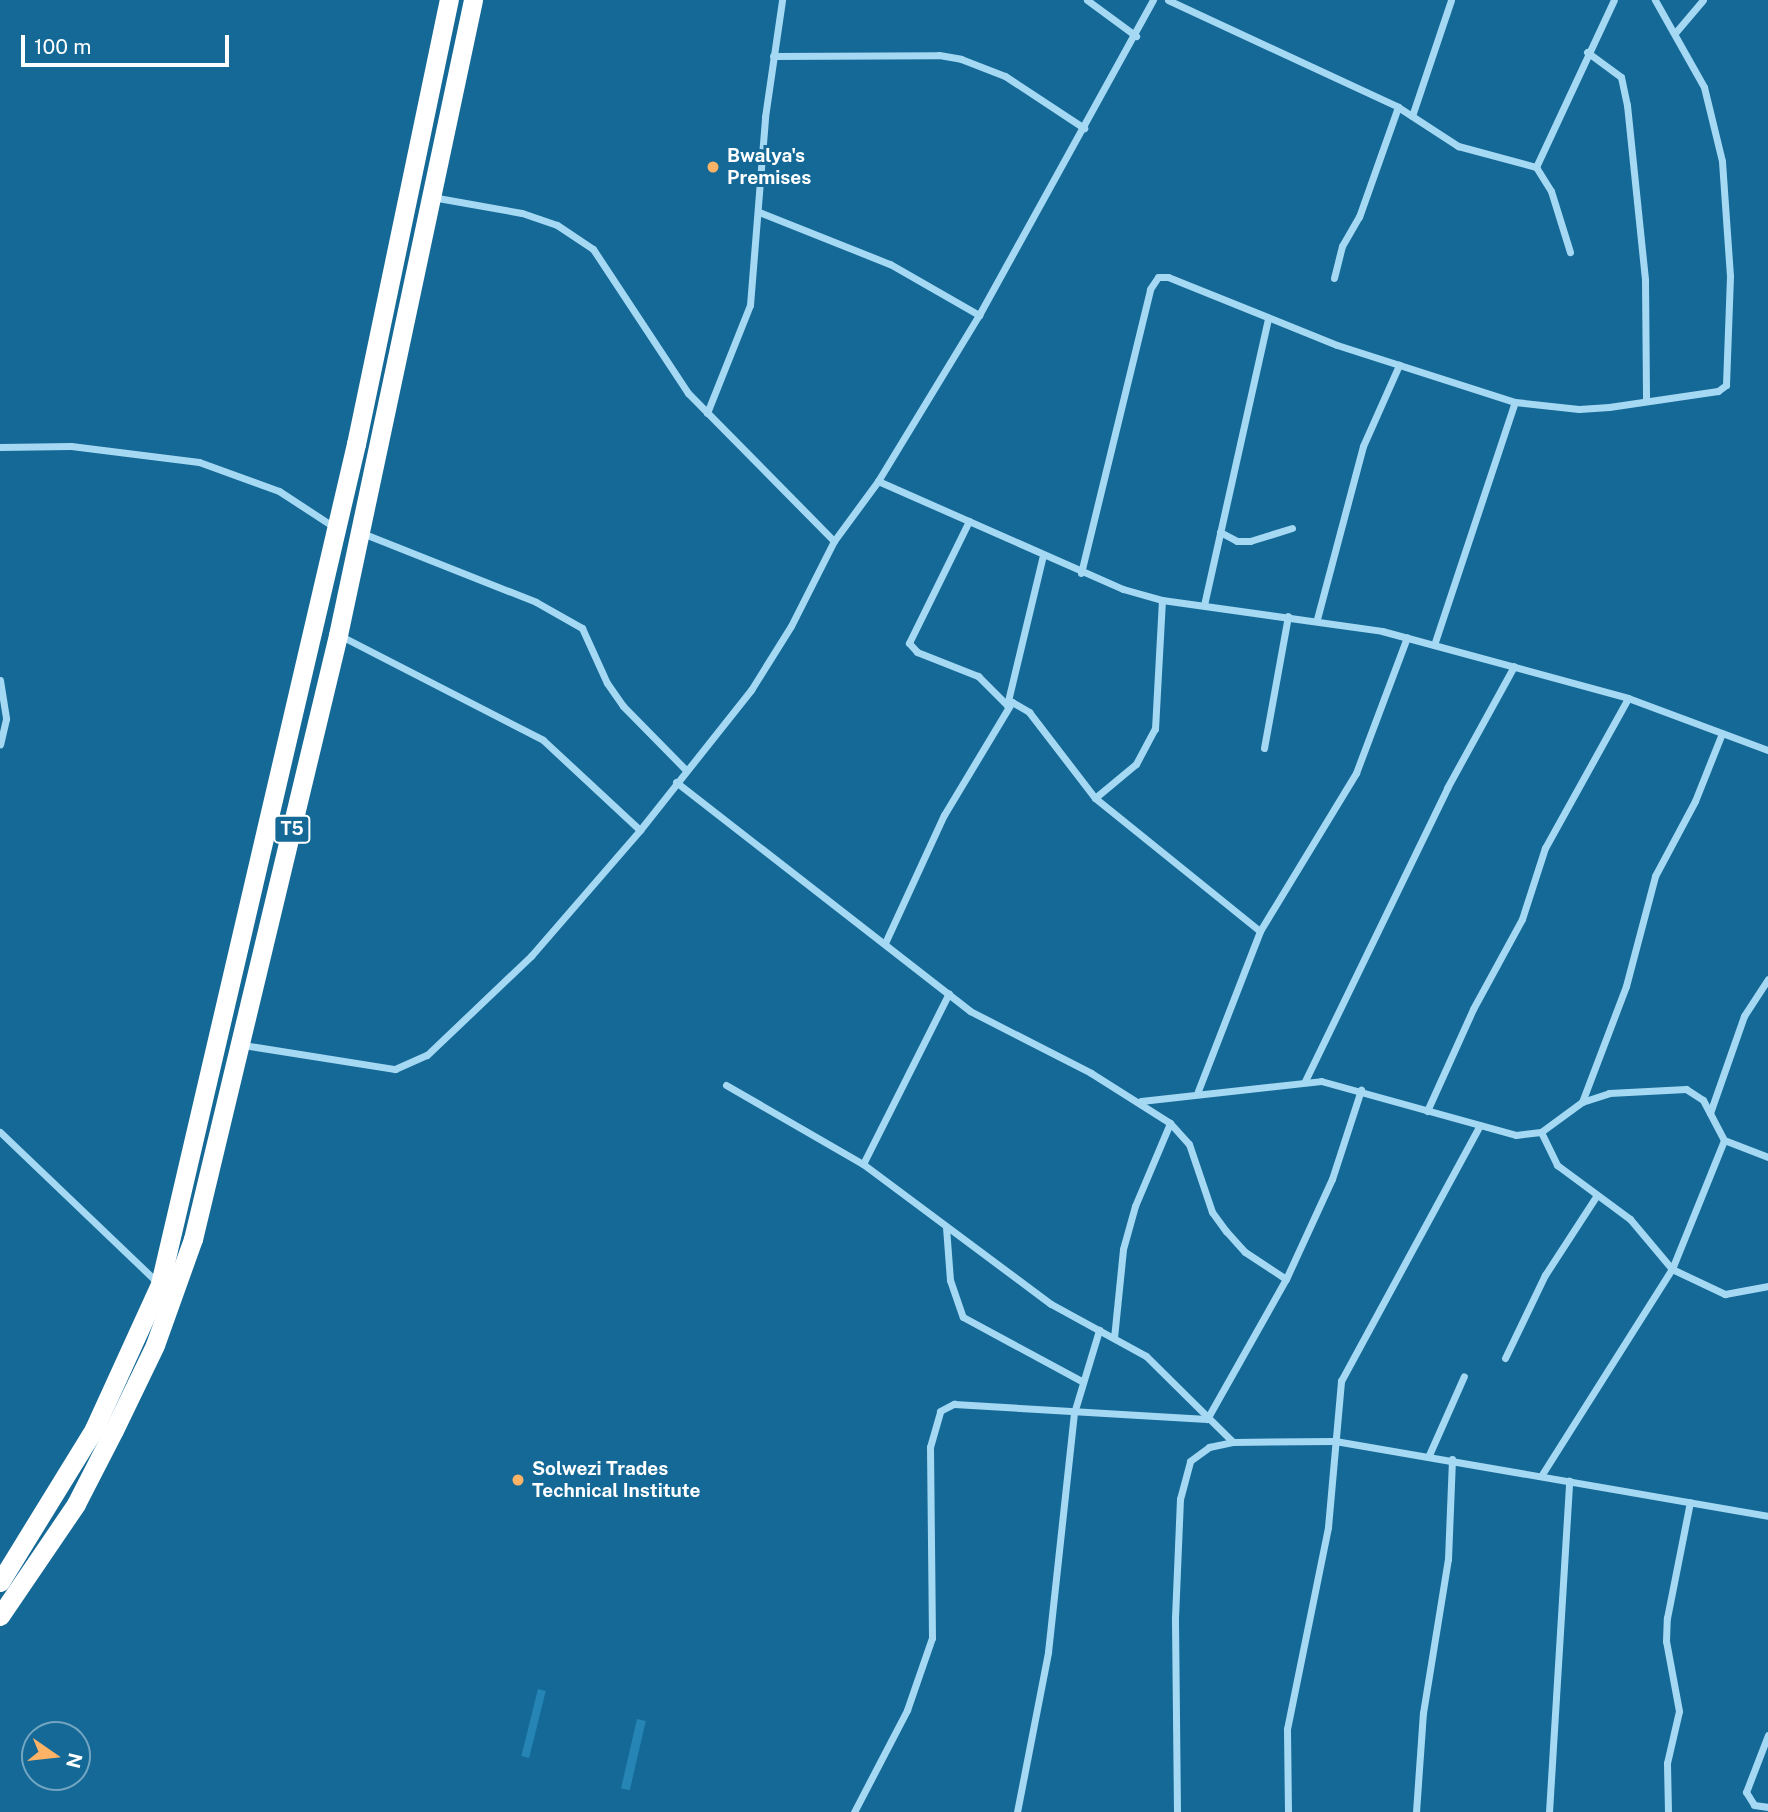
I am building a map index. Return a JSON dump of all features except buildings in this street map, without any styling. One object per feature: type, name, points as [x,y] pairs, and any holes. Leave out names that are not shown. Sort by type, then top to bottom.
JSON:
[{"type":"highway","name":"T5","points":[[0,1582],[94,1429],[160,1284],[334,527],[356,444],[449,0]]},
{"type":"highway","name":"T5","points":[[0,1616],[76,1504],[155,1345],[193,1239],[242,1045],[338,635],[472,0]]},
{"type":"street","points":[[707,412],[750,305],[774,56],[782,0]]},
{"type":"street","points":[[1087,0],[1136,36]]},
{"type":"street","points":[[242,1045],[371,1068],[395,1069],[427,1055],[531,956],[640,830],[685,769],[751,690],[791,626],[834,541],[878,481],[979,314],[1136,36],[1153,0]]},
{"type":"street","points":[[1168,0],[1398,107],[1458,146],[1536,167],[1551,191],[1570,251]]},
{"type":"street","points":[[1412,116],[1451,0]]},
{"type":"street","points":[[1536,167],[1587,52],[1614,0]]},
{"type":"street","points":[[1081,573],[1154,279],[1168,277],[1268,319],[1399,366],[1515,402],[1579,409],[1718,390],[1726,385],[1729,362],[1730,276],[1722,161],[1704,87],[1655,0]]},
{"type":"street","points":[[1675,33],[1703,0]]},
{"type":"street","points":[[1587,52],[1621,77],[1627,104],[1645,280],[1647,400]]},
{"type":"street","points":[[774,56],[939,55],[961,59],[1006,76],[1084,128]]},
{"type":"street","points":[[1334,278],[1342,246],[1359,217],[1398,107]]},
{"type":"street","points":[[429,197],[522,213],[557,225],[593,250],[670,370],[707,412],[834,541]]},
{"type":"street","points":[[759,212],[890,264],[979,314]]},
{"type":"street","points":[[1204,605],[1268,319]]},
{"type":"street","points":[[1317,620],[1363,446],[1399,366]]},
{"type":"street","points":[[1434,645],[1515,402]]},
{"type":"street","points":[[0,447],[71,446],[199,462],[279,491],[334,527]]},
{"type":"street","points":[[878,481],[1081,573],[1162,600],[1317,620],[1406,637],[1628,698],[1768,750]]},
{"type":"street","points":[[969,522],[909,643],[917,652],[978,676],[1007,705]]},
{"type":"street","points":[[1220,533],[1237,541],[1250,541],[1292,528]]},
{"type":"street","points":[[358,532],[536,602],[582,628],[607,682],[623,706],[685,769]]},
{"type":"street","points":[[885,943],[944,815],[1007,705],[1044,555]]},
{"type":"street","points":[[1096,798],[1136,764],[1155,729],[1162,600]]},
{"type":"street","points":[[1264,748],[1288,616]]},
{"type":"street","points":[[338,635],[543,740],[640,830]]},
{"type":"street","points":[[1198,1091],[1260,931],[1356,773],[1406,637]]},
{"type":"street","points":[[1305,1081],[1447,788],[1514,666]]},
{"type":"street","points":[[0,680],[6,719],[0,744]]},
{"type":"street","points":[[1427,1111],[1473,1009],[1522,919],[1545,848],[1628,698]]},
{"type":"street","points":[[1007,705],[1018,704],[1029,712],[1096,798],[1260,931]]},
{"type":"street","points":[[1582,1102],[1626,986],[1655,876],[1695,801],[1722,733]]},
{"type":"street","points":[[676,782],[970,1011],[1141,1101],[1170,1124],[1189,1144],[1212,1212],[1226,1231],[1245,1252],[1286,1279]]},
{"type":"street","points":[[1710,1113],[1744,1016],[1768,979]]},
{"type":"street","points":[[863,1164],[949,993]]},
{"type":"street","points":[[1141,1101],[1198,1091],[1305,1081],[1361,1090],[1516,1135],[1541,1132],[1582,1102],[1609,1093],[1686,1089],[1703,1100],[1724,1140],[1768,1157]]},
{"type":"street","points":[[726,1085],[863,1164],[1051,1304],[1146,1356],[1233,1442]]},
{"type":"street","points":[[1207,1419],[1286,1279],[1332,1179],[1361,1090]]},
{"type":"street","points":[[1114,1338],[1123,1249],[1135,1206],[1170,1124]]},
{"type":"street","points":[[1288,1812],[1287,1729],[1328,1527],[1341,1381],[1480,1125]]},
{"type":"street","points":[[0,1132],[160,1284]]},
{"type":"street","points":[[1541,1132],[1557,1164],[1630,1219],[1672,1269],[1725,1293],[1768,1286]]},
{"type":"street","points":[[1541,1476],[1672,1269],[1724,1140]]},
{"type":"street","points":[[1505,1358],[1545,1275],[1597,1195]]},
{"type":"street","points":[[946,1227],[950,1280],[963,1317],[1083,1382]]},
{"type":"street","points":[[1017,1812],[1048,1652],[1074,1413],[1099,1330]]},
{"type":"street","points":[[1429,1455],[1464,1376]]},
{"type":"street","points":[[854,1812],[907,1710],[932,1638],[930,1447],[940,1411],[954,1404],[1207,1419]]},
{"type":"street","points":[[1177,1812],[1175,1618],[1180,1499],[1190,1461],[1209,1447],[1233,1442],[1335,1441],[1429,1455],[1768,1516]]},
{"type":"street","points":[[1416,1812],[1423,1713],[1448,1559],[1452,1459]]},
{"type":"street","points":[[1549,1812],[1569,1481]]},
{"type":"street","points":[[1668,1812],[1667,1763],[1679,1711],[1666,1641],[1667,1618],[1690,1502]]},
{"type":"street","points":[[1768,1735],[1746,1792],[1754,1805],[1768,1807]]},
{"type":"shaded area","points":[[538,1689],[546,1691],[529,1758],[521,1756]]},
{"type":"shaded area","points":[[637,1719],[646,1721],[630,1790],[621,1788]]},
{"type":"place","name":"Bwalya's Premises","points":[[713,167]]},
{"type":"place","name":"Solwezi Trades Technical Institute","points":[[518,1480]]}]
